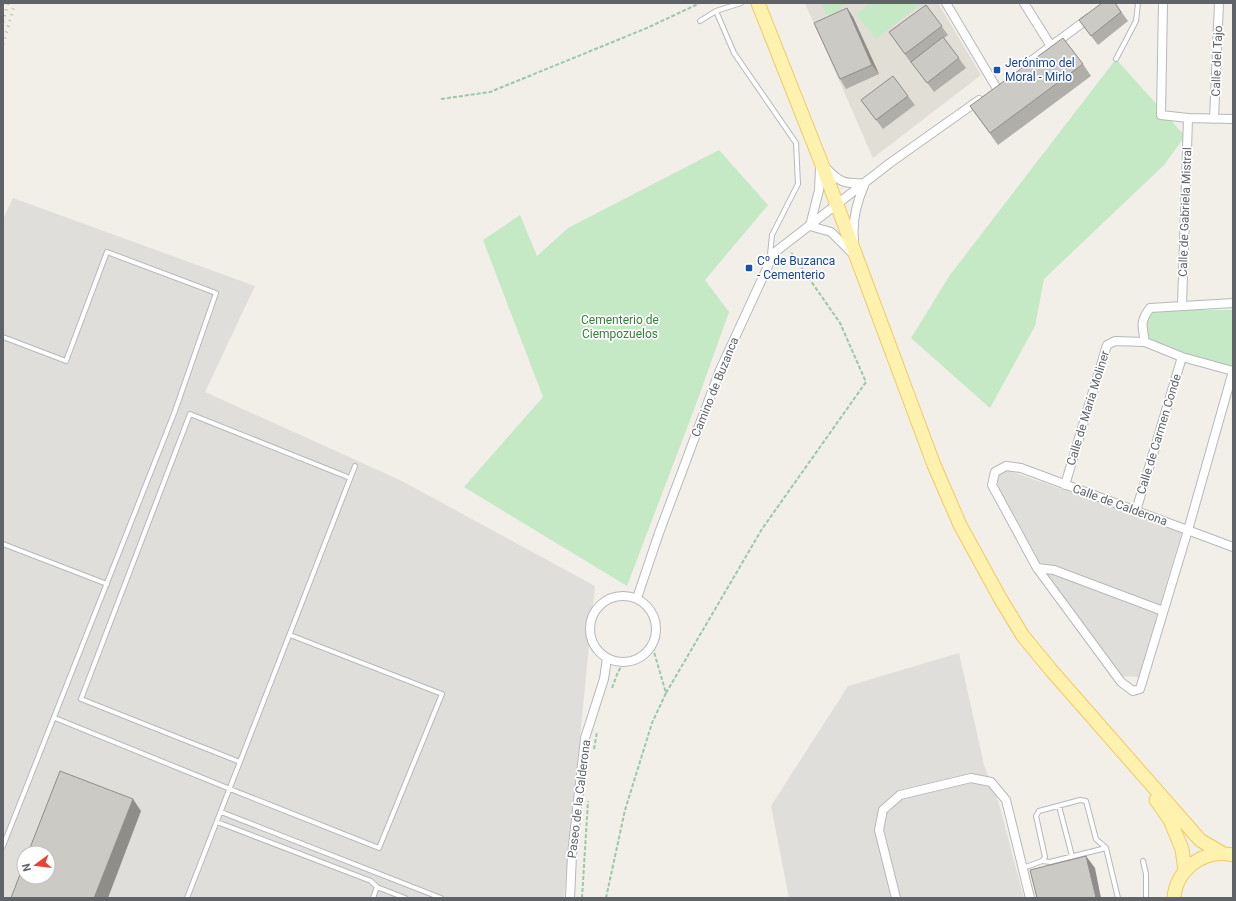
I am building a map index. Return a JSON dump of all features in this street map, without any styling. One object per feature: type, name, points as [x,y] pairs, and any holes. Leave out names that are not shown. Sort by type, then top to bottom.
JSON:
[{"type":"main road","points":[[758,3],[821,162],[934,465],[960,525],[1000,598],[1023,636],[1200,840],[1230,854]]},
{"type":"main road","points":[[1103,730],[1170,820],[1182,849],[1185,870]]},
{"type":"main road","points":[[1174,898],[1179,880],[1185,870],[1195,861],[1206,856],[1230,854]]},
{"type":"street","name":"Camino de Buzanca","points":[[637,598],[659,533],[720,370],[774,254],[890,163],[993,90],[946,3]]},
{"type":"street","points":[[1024,3],[1051,46]]},
{"type":"street","points":[[1163,3],[1161,115],[1188,118],[1233,119]]},
{"type":"street","name":"Calle del Tajo","points":[[1214,119],[1219,3]]},
{"type":"street","points":[[1027,65],[1097,12]]},
{"type":"street","name":"Calle de Gabriela Mistral","points":[[1182,306],[1188,118]]},
{"type":"street","points":[[821,162],[835,178],[849,184],[865,183],[857,201],[853,227],[857,258]]},
{"type":"street","points":[[821,162],[819,190],[810,226],[831,232],[857,258]]},
{"type":"street","points":[[1037,568],[1121,682],[1133,691],[1140,689],[1188,530],[1233,371],[1182,357],[1145,342],[1143,317],[1150,308],[1233,303]]},
{"type":"street","name":"Calle de María Moliner","points":[[1065,485],[1107,345],[1115,341],[1145,342]]},
{"type":"street","name":"Calle de Carmen Conde","points":[[1136,511],[1182,357]]},
{"type":"street","name":"Calle de Calderona","points":[[1037,568],[992,485],[995,472],[1006,466],[1021,468],[1233,547]]},
{"type":"street","points":[[1037,568],[1054,570],[1163,611]]},
{"type":"street","points":[[627,596],[637,598],[646,604],[656,620],[656,635],[652,645],[640,658],[632,661],[620,662],[607,658],[598,650],[591,637],[591,622],[595,612],[604,602],[615,597],[627,596]]},
{"type":"street","name":"Paseo de la Calderona","points":[[570,898],[572,855],[585,738],[604,679],[607,658]]},
{"type":"street","name":"Paseo de la Calderona","points":[[604,679],[620,662]]},
{"type":"street","points":[[896,898],[879,830],[883,810],[900,795],[971,778],[992,782],[1006,800],[1030,898]]},
{"type":"lane","points":[[700,21],[716,11],[740,3]]},
{"type":"lane","points":[[1116,59],[1136,21],[1138,3]]},
{"type":"lane","points":[[716,11],[734,53],[796,143],[798,184],[772,235],[770,263]]},
{"type":"lane","points":[[3,337],[66,361],[106,252],[216,293],[175,411],[55,718],[3,846]]},
{"type":"lane","points":[[240,762],[81,699],[190,414],[350,478]]},
{"type":"lane","points":[[187,898],[355,466]]},
{"type":"lane","points":[[3,544],[107,584]]},
{"type":"lane","points":[[55,718],[379,848],[442,694],[290,635]]},
{"type":"lane","points":[[1042,861],[1045,857],[1036,816],[1039,811],[1080,800],[1086,801],[1096,839],[1106,848],[1118,898]]},
{"type":"lane","points":[[1059,806],[1072,856]]},
{"type":"lane","points":[[221,812],[441,898]]},
{"type":"lane","points":[[217,822],[371,881],[377,887],[405,898]]},
{"type":"lane","points":[[1023,868],[1042,861],[1050,862],[1106,848]]},
{"type":"lane","points":[[1143,861],[1146,874],[1146,898]]},
{"type":"lane","points":[[373,898],[377,887]]},
{"type":"path","points":[[440,99],[490,92],[647,28],[700,3]]},
{"type":"path","points":[[606,898],[625,810],[652,723],[666,693],[762,529],[866,382],[840,323],[786,244]]},
{"type":"path","points":[[652,645],[666,693]]},
{"type":"path","points":[[610,692],[618,672],[620,662]]},
{"type":"path","points":[[594,751],[598,728]]},
{"type":"path","points":[[582,898],[588,797]]},
{"type":"shaded area","points":[[805,3],[938,3],[981,75],[873,158]]},
{"type":"shaded area","points":[[13,198],[255,286],[205,392],[400,480],[595,586],[564,898],[3,898],[3,219]]},
{"type":"shaded area","points":[[1007,470],[1182,531],[1139,677],[1118,676],[1055,590],[1000,499],[997,476]]},
{"type":"shaded area","points":[[959,653],[984,765],[999,804],[1024,898],[789,898],[771,806],[848,686]]},
{"type":"green space","points":[[821,3],[849,3],[828,18]]},
{"type":"green space","points":[[870,3],[921,3],[876,39],[856,14]]},
{"type":"green space","points":[[1116,59],[1185,136],[1164,165],[1044,279],[1035,326],[990,408],[911,338],[950,275]]},
{"type":"green space","name":"Cementerio de Ciempozuelos","points":[[719,150],[768,205],[705,280],[729,312],[695,407],[627,586],[464,487],[543,397],[483,240],[520,215],[537,256],[568,228]]},
{"type":"green space","points":[[1233,310],[1233,368],[1185,353],[1148,339],[1146,321],[1154,311]]},
{"type":"building","points":[[1102,3],[1115,3],[1121,12],[1091,36],[1079,20]]},
{"type":"building","points":[[926,5],[942,26],[905,54],[889,32]]},
{"type":"building","points":[[847,8],[872,65],[840,79],[814,23]]},
{"type":"building","points":[[943,37],[959,58],[927,83],[911,62]]},
{"type":"building","points":[[1063,38],[1083,64],[990,133],[970,106]]},
{"type":"building","points":[[893,76],[908,96],[876,120],[861,100]]},
{"type":"building","points":[[60,771],[133,799],[94,898],[11,898],[16,885],[56,885],[56,845],[31,845]]},
{"type":"building","points":[[1086,856],[1096,898],[1037,898],[1030,870]]},
{"type":"railway","points":[[3,22],[8,3]]},
{"type":"railway","points":[[3,44],[15,3]]},
{"type":"place","name":"Jerónimo del Moral - Mirlo","points":[[997,70]]},
{"type":"place","name":"Cº de Buzanca - Cementerio","points":[[749,268]]}]
